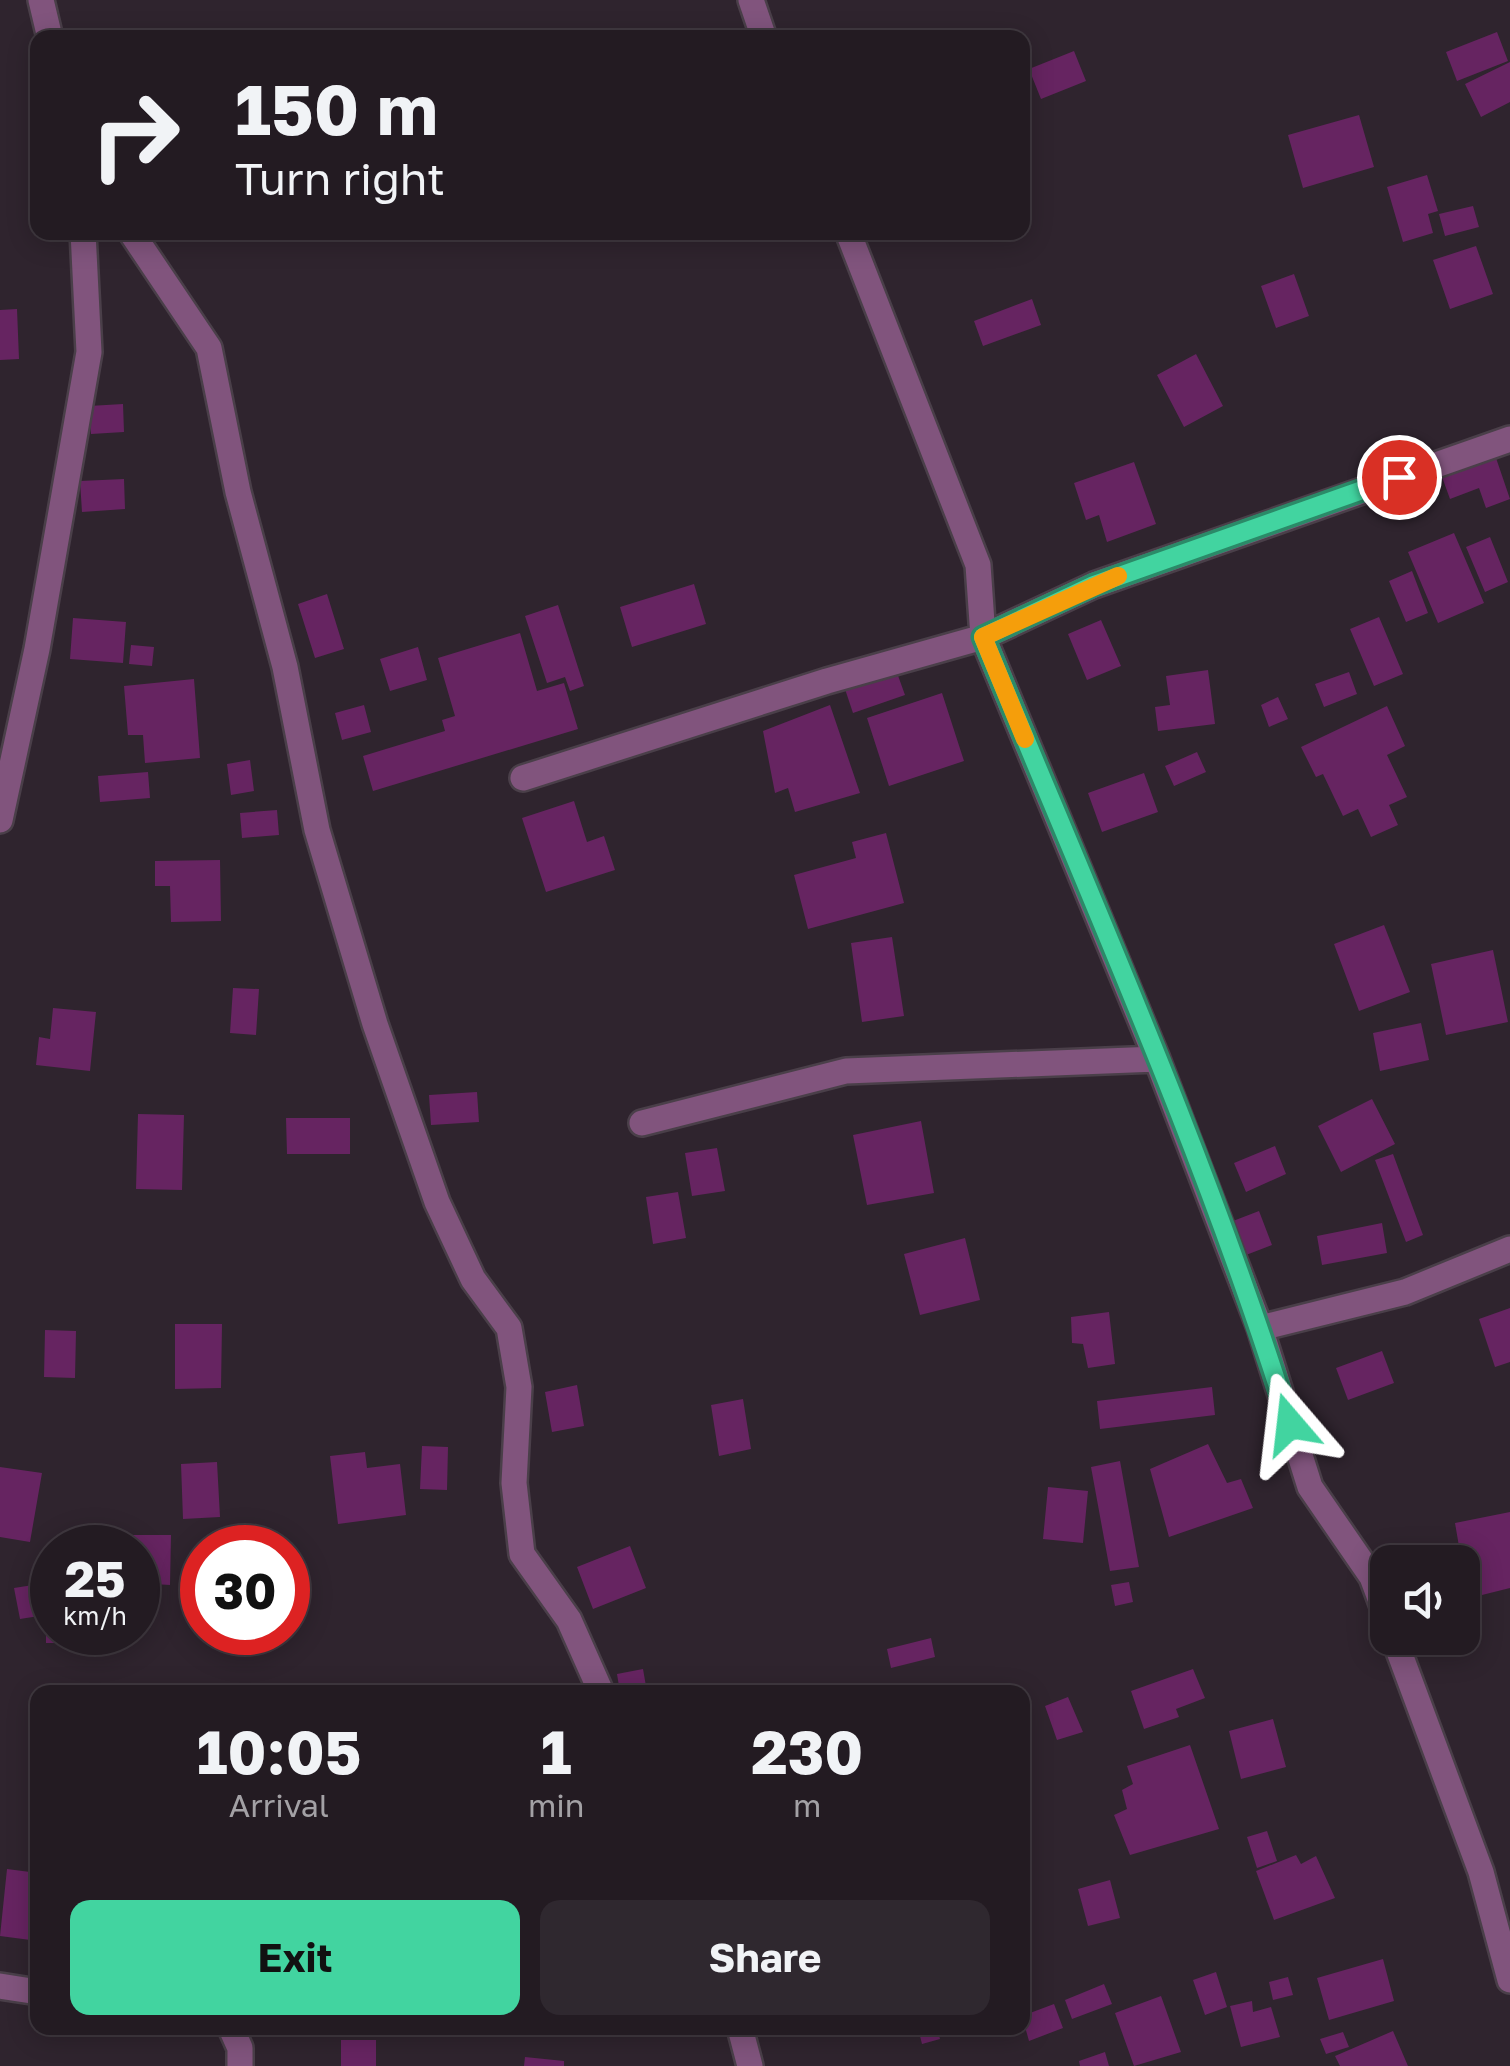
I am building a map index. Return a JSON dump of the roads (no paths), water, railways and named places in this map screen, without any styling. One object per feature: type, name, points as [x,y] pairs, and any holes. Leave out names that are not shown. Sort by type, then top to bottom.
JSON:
[{"type":"street","points":[[41,0],[48,30]]},
{"type":"street","points":[[751,0],[761,30]]},
{"type":"street","points":[[0,820],[37,649],[89,352],[83,240]]},
{"type":"street","points":[[136,240],[208,348],[238,492],[285,668],[318,830],[375,1024],[437,1202],[472,1279],[509,1328],[518,1387],[514,1484],[522,1554],[569,1620],[598,1685]]},
{"type":"street","points":[[851,240],[978,565],[983,637],[1157,1059],[1260,1328],[1310,1487],[1370,1574]]},
{"type":"street","points":[[524,778],[827,681],[983,637],[1094,585],[1510,439]]},
{"type":"street","points":[[642,1123],[846,1071],[1157,1059]]},
{"type":"street","points":[[1260,1328],[1405,1292],[1510,1250]]},
{"type":"street","points":[[1400,1655],[1481,1872],[1510,1980]]},
{"type":"street","points":[[0,1986],[30,1991]]},
{"type":"street","points":[[234,2035],[240,2048],[240,2066]]},
{"type":"street","points":[[742,2035],[750,2066]]}]
